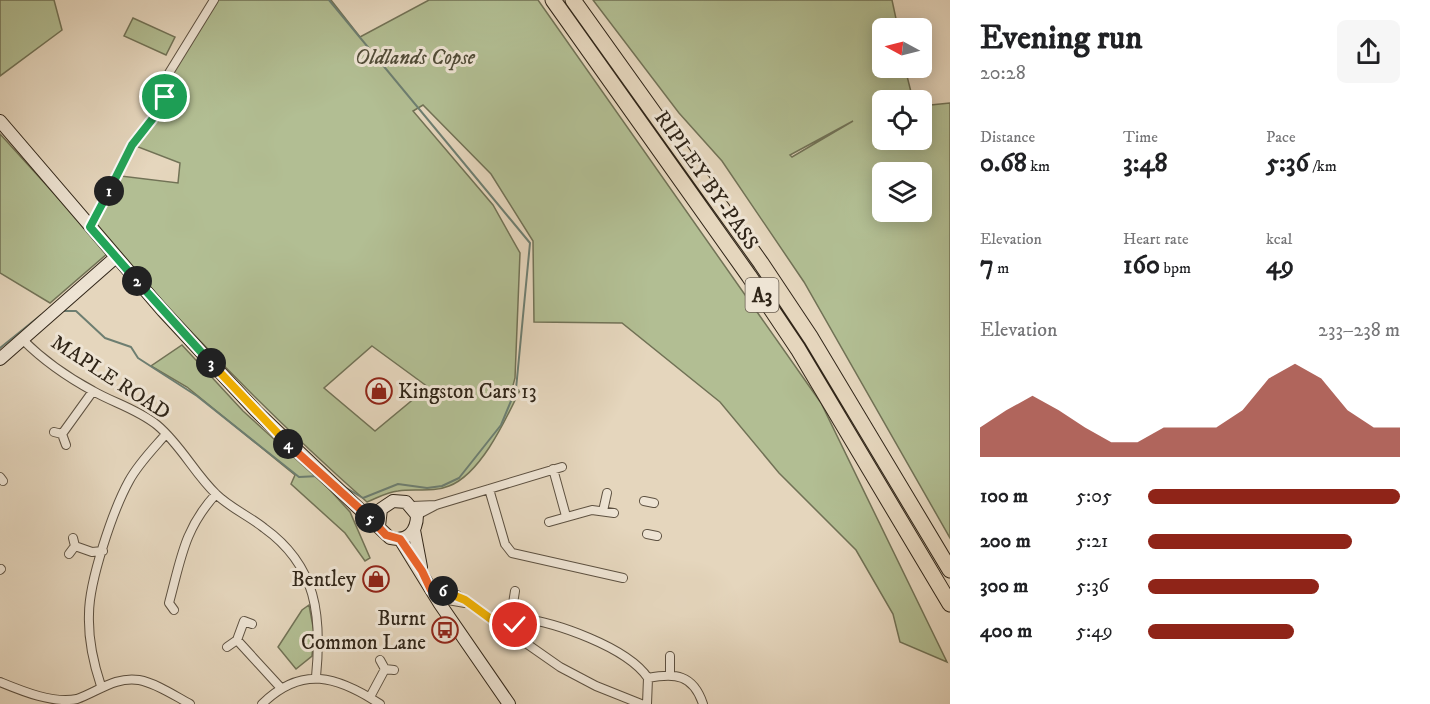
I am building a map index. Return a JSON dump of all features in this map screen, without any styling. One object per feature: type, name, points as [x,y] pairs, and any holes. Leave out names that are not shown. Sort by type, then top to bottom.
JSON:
[{"type":"highway","name":"RIPLEY BY-PASS","points":[[553,0],[792,340],[950,604]]},
{"type":"highway","name":"RIPLEY BY-PASS","points":[[573,0],[811,338],[950,570]]},
{"type":"main road","points":[[0,121],[116,257],[222,375],[317,472],[379,526],[386,535],[400,539],[411,535],[414,530]]},
{"type":"main road","points":[[0,359],[116,257]]},
{"type":"main road","points":[[351,503],[385,506],[399,500],[414,510],[414,530],[422,571]]},
{"type":"main road","points":[[379,526],[379,515],[385,506]]},
{"type":"main road","points":[[400,539],[422,571],[440,604],[509,704]]},
{"type":"street","points":[[90,227],[132,145],[161,108],[169,73],[214,0]]},
{"type":"street","name":"MAPLE ROAD","points":[[24,340],[93,391],[128,406],[166,434],[180,447],[216,494],[275,536],[303,570],[314,594],[319,622],[316,677]]},
{"type":"street","points":[[66,446],[58,433],[93,391]]},
{"type":"street","points":[[101,686],[89,639],[88,610],[103,551],[116,509],[129,480],[166,434]]},
{"type":"street","points":[[414,510],[558,468],[566,516]]},
{"type":"street","points":[[489,489],[505,544],[512,553],[525,558],[623,578]]},
{"type":"street","points":[[603,511],[607,493]]},
{"type":"street","points":[[158,602],[172,606],[192,524],[216,494]]},
{"type":"street","points":[[549,522],[592,510],[614,513]]},
{"type":"street","points":[[647,534],[657,536]]},
{"type":"street","points":[[69,554],[74,542],[92,552],[103,551]]},
{"type":"street","points":[[431,590],[451,592],[577,677],[641,704]]},
{"type":"street","points":[[515,591],[511,616],[548,623],[602,646],[636,664],[648,678],[647,704]]},
{"type":"street","points":[[440,604],[448,600],[468,604]]},
{"type":"street","points":[[510,633],[519,618]]},
{"type":"street","points":[[227,647],[237,640],[244,621],[252,624]]},
{"type":"street","points":[[237,640],[280,687]]},
{"type":"street","points":[[670,656],[670,675]]},
{"type":"street","points":[[370,697],[389,669],[380,660]]},
{"type":"street","points":[[648,678],[670,675],[692,684],[703,704]]},
{"type":"street","points":[[262,704],[280,687],[316,677],[370,697],[380,704]]},
{"type":"street","points":[[0,682],[29,694],[76,699],[101,686],[138,680],[190,704]]},
{"type":"green space","points":[[0,0],[54,0],[62,30],[0,76]]},
{"type":"green space","name":"Oldlands Copse","points":[[216,0],[331,0],[360,37],[429,0],[538,0],[821,403],[947,662],[900,642],[893,614],[856,550],[779,473],[720,402],[622,323],[534,322],[533,241],[491,174],[423,105],[413,111],[493,205],[520,253],[515,378],[512,389],[520,390],[508,416],[482,458],[461,480],[443,488],[404,490],[367,502],[226,368],[95,225],[121,176],[178,183],[180,163],[133,145],[155,118],[170,74]],"holes":[[[372,346],[428,387],[375,431],[324,388]]]},
{"type":"green space","points":[[593,0],[892,0],[896,18],[872,18],[872,78],[908,78],[910,90],[872,90],[872,150],[932,150],[932,105],[950,103],[950,538],[804,282],[722,161],[679,113]],"holes":[[[853,121],[792,157],[790,155]]]},
{"type":"green space","points":[[133,18],[175,37],[166,55],[124,36]]},
{"type":"green space","points":[[0,134],[108,253],[50,303],[0,273]]},
{"type":"green space","points":[[182,345],[243,411],[329,489],[350,512],[370,558],[365,561],[345,533],[291,484],[295,475],[187,387],[151,366]]},
{"type":"green space","points":[[309,605],[314,632],[312,656],[296,669],[278,647],[302,610]]},
{"type":"waterway","points":[[329,0],[530,243],[516,389],[501,425],[459,478],[442,486],[427,488],[398,484],[363,498],[343,486]]},
{"type":"waterway","points":[[63,311],[76,311],[105,338],[131,347],[138,358],[197,396],[299,477],[319,476]]},
{"type":"waterway","points":[[0,348],[41,315]]},
{"type":"place","name":"Kingston Cars 13","points":[[379,391]]},
{"type":"place","name":"Bentley","points":[[376,579]]},
{"type":"place","name":"Burnt Common Lane","points":[[445,630]]},
{"type":"route","points":[[165,97],[161,108],[132,145],[90,227],[163,311],[300,456],[379,526],[386,535],[400,539],[422,571],[431,590],[442,590],[457,595],[510,633],[515,625]]}]
